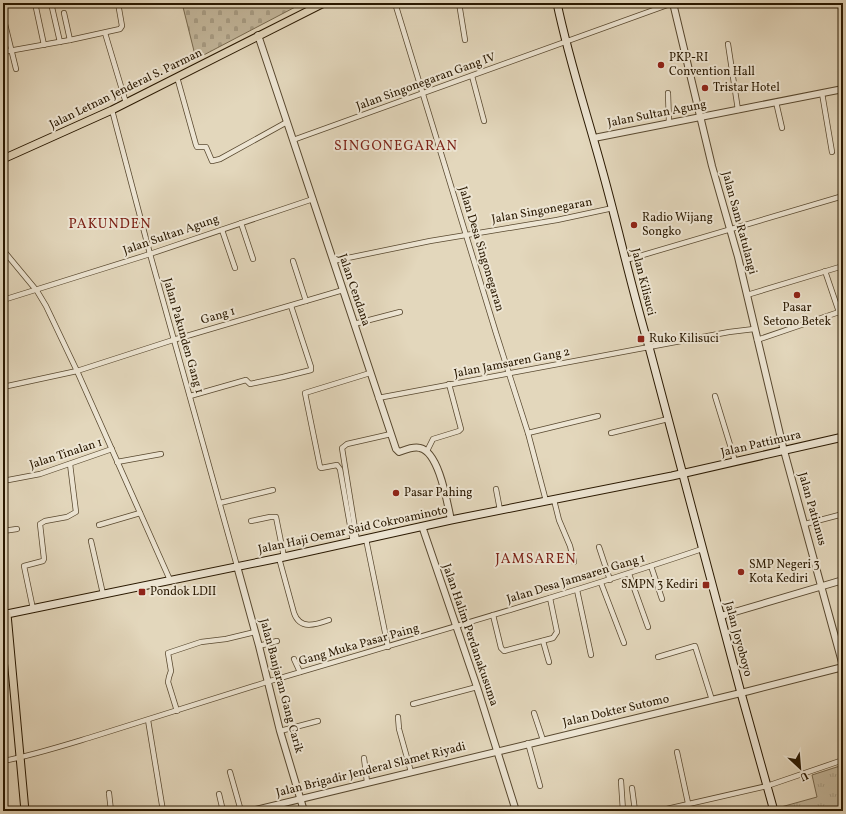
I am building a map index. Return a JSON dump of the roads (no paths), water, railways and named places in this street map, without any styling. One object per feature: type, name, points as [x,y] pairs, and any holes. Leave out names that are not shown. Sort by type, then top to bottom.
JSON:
[{"type":"main road","name":"Jalan Letnan Jenderal S. Parman","points":[[3,159],[112,110],[324,3]]},
{"type":"main road","name":"Jalan Kilisuci","points":[[557,3],[565,42],[594,138],[613,208],[636,304],[683,473]]},
{"type":"main road","name":"Jalan Pattimura","points":[[683,473],[842,437]]},
{"type":"main road","name":"Jalan Haji Oemar Said Cokroaminoto","points":[[5,614],[282,557],[422,526],[683,473]]},
{"type":"main road","name":"Jalan Joyoboyo","points":[[683,473],[702,549],[774,811]]},
{"type":"main road","points":[[5,614],[25,811]]},
{"type":"street","points":[[34,3],[44,45]]},
{"type":"street","points":[[51,3],[60,42]]},
{"type":"street","points":[[3,52],[105,33],[121,28],[118,3]]},
{"type":"street","name":"Jalan Desa Singonegaran","points":[[395,3],[508,373],[528,433],[546,501]]},
{"type":"street","points":[[459,3],[466,40]]},
{"type":"street","name":"Jalan Singonegaran Gang IV","points":[[293,140],[673,3]]},
{"type":"street","name":"Jalan Sam Ratulangi","points":[[673,3],[712,166],[731,228],[784,450]]},
{"type":"street","points":[[64,13],[70,40]]},
{"type":"street","points":[[3,16],[16,69]]},
{"type":"street","points":[[105,33],[126,103]]},
{"type":"street","name":"Jalan Cendana","points":[[258,35],[396,449],[399,452],[417,447],[427,451]]},
{"type":"street","points":[[728,44],[738,110]]},
{"type":"street","points":[[472,76],[484,121]]},
{"type":"street","points":[[177,77],[196,145],[197,147],[206,147],[212,161],[220,159],[286,122]]},
{"type":"street","name":"Jalan Sultan Agung","points":[[594,138],[843,89]]},
{"type":"street","points":[[668,93],[669,123]]},
{"type":"street","points":[[822,93],[832,152]]},
{"type":"street","points":[[776,102],[782,128]]},
{"type":"street","name":"Jalan Pakunden Gang 1","points":[[112,110],[173,340],[237,566]]},
{"type":"street","points":[[626,260],[843,196]]},
{"type":"street","name":"Jalan Sultan Agung","points":[[3,300],[37,291],[313,199]]},
{"type":"street","name":"Jalan Singonegaran","points":[[333,261],[466,234],[552,221],[613,208]]},
{"type":"street","points":[[241,223],[253,259]]},
{"type":"street","points":[[222,230],[235,268]]},
{"type":"street","points":[[3,250],[37,291],[77,371],[170,580]]},
{"type":"street","points":[[293,262],[306,301]]},
{"type":"street","points":[[747,295],[843,266]]},
{"type":"street","points":[[757,340],[839,312],[825,271]]},
{"type":"street","name":"Gang 1","points":[[3,387],[77,371],[173,340],[343,290]]},
{"type":"street","points":[[190,396],[246,380],[248,384],[250,384],[310,370],[311,367],[305,345],[292,306]]},
{"type":"street","points":[[354,324],[400,312]]},
{"type":"street","name":"Jalan Jamsaren Gang 2","points":[[378,398],[729,332],[754,329]]},
{"type":"street","points":[[355,541],[340,469],[337,465],[320,468],[305,393],[370,373]]},
{"type":"street","points":[[449,384],[461,429],[433,438],[427,451],[432,455],[437,465],[451,520]]},
{"type":"street","points":[[715,396],[735,461]]},
{"type":"street","points":[[528,433],[598,416]]},
{"type":"street","points":[[611,433],[668,419]]},
{"type":"street","points":[[355,541],[342,448],[347,444],[391,434]]},
{"type":"street","points":[[842,437],[843,444]]},
{"type":"street","name":"Jalan Tinalan 1","points":[[3,481],[40,474],[112,449]]},
{"type":"street","name":"Jalan Patiunus","points":[[784,450],[843,667]]},
{"type":"street","points":[[117,462],[160,454]]},
{"type":"street","points":[[30,609],[24,566],[40,562],[44,559],[45,556],[40,524],[45,521],[67,517],[76,512],[70,464]]},
{"type":"street","points":[[496,489],[500,510]]},
{"type":"street","points":[[220,503],[273,490]]},
{"type":"street","points":[[554,500],[559,520],[570,546],[574,562]]},
{"type":"street","points":[[99,525],[140,513]]},
{"type":"street","points":[[805,524],[843,514]]},
{"type":"street","points":[[251,521],[276,517],[282,557],[294,613],[297,620],[303,624],[312,625],[329,620]]},
{"type":"street","name":"Jalan Halim Perdanakusuma","points":[[422,526],[477,687],[516,811]]},
{"type":"street","points":[[3,531],[17,529]]},
{"type":"street","points":[[366,539],[388,647]]},
{"type":"street","points":[[92,541],[103,594]]},
{"type":"street","points":[[599,547],[610,580]]},
{"type":"street","name":"Jalan Desa Jamsaren Gang 1","points":[[456,627],[601,583],[702,549]]},
{"type":"street","name":"Jalan Banjaran Gang Carik","points":[[237,566],[280,730],[304,811]]},
{"type":"street","points":[[651,566],[662,598]]},
{"type":"street","points":[[629,574],[648,627]]},
{"type":"street","points":[[721,616],[843,580]]},
{"type":"street","points":[[601,583],[624,643]]},
{"type":"street","points":[[577,590],[591,655]]},
{"type":"street","points":[[493,615],[502,651],[543,641],[553,638],[557,632],[550,598]]},
{"type":"street","name":"Gang Muka Pasar Paing","points":[[3,761],[20,758],[148,720],[300,672],[456,627]]},
{"type":"street","points":[[177,711],[168,682],[168,677],[171,671],[168,653],[201,642],[226,639],[255,632]]},
{"type":"street","points":[[259,646],[277,641]]},
{"type":"street","points":[[543,641],[549,662]]},
{"type":"street","points":[[658,657],[695,646],[712,700]]},
{"type":"street","points":[[294,659],[300,672]]},
{"type":"street","name":"Jalan Dokter Sutomo","points":[[497,751],[741,693],[843,667]]},
{"type":"street","points":[[413,704],[477,687]]},
{"type":"street","points":[[534,713],[543,740]]},
{"type":"street","points":[[398,717],[399,729],[411,772]]},
{"type":"street","points":[[148,720],[163,811]]},
{"type":"street","points":[[280,730],[318,721]]},
{"type":"street","points":[[528,743],[540,786]]},
{"type":"street","name":"Jalan Brigadir Jenderal Slamet Riyadi","points":[[251,811],[497,751]]},
{"type":"street","points":[[677,752],[688,803]]},
{"type":"street","points":[[364,758],[367,782]]},
{"type":"street","points":[[658,811],[767,786],[843,760]]},
{"type":"street","points":[[230,772],[241,811]]},
{"type":"street","points":[[621,781],[623,811]]},
{"type":"street","points":[[632,788],[635,811]]},
{"type":"street","points":[[109,793],[111,811]]},
{"type":"street","points":[[219,794],[223,811]]},
{"type":"place","name":"PKP-RI Convention Hall","points":[[661,65]]},
{"type":"place","name":"Tristar Hotel","points":[[705,88]]},
{"type":"place","name":"Radio Wijang Songko","points":[[634,225]]},
{"type":"place","name":"Pasar Setono Betek","points":[[797,295]]},
{"type":"place","name":"Ruko Kilisuci","points":[[641,339]]},
{"type":"place","name":"Pasar Pahing","points":[[396,493]]},
{"type":"place","name":"SMP Negeri 3 Kota Kediri","points":[[741,572]]},
{"type":"place","name":"SMPN 3 Kediri","points":[[706,585]]},
{"type":"place","name":"Pondok LDII","points":[[142,592]]},
{"type":"district","name":"SINGONEGARAN","points":[[396,146]]},
{"type":"district","name":"PAKUNDEN","points":[[110,224]]},
{"type":"district","name":"JAMSAREN","points":[[536,559]]}]
